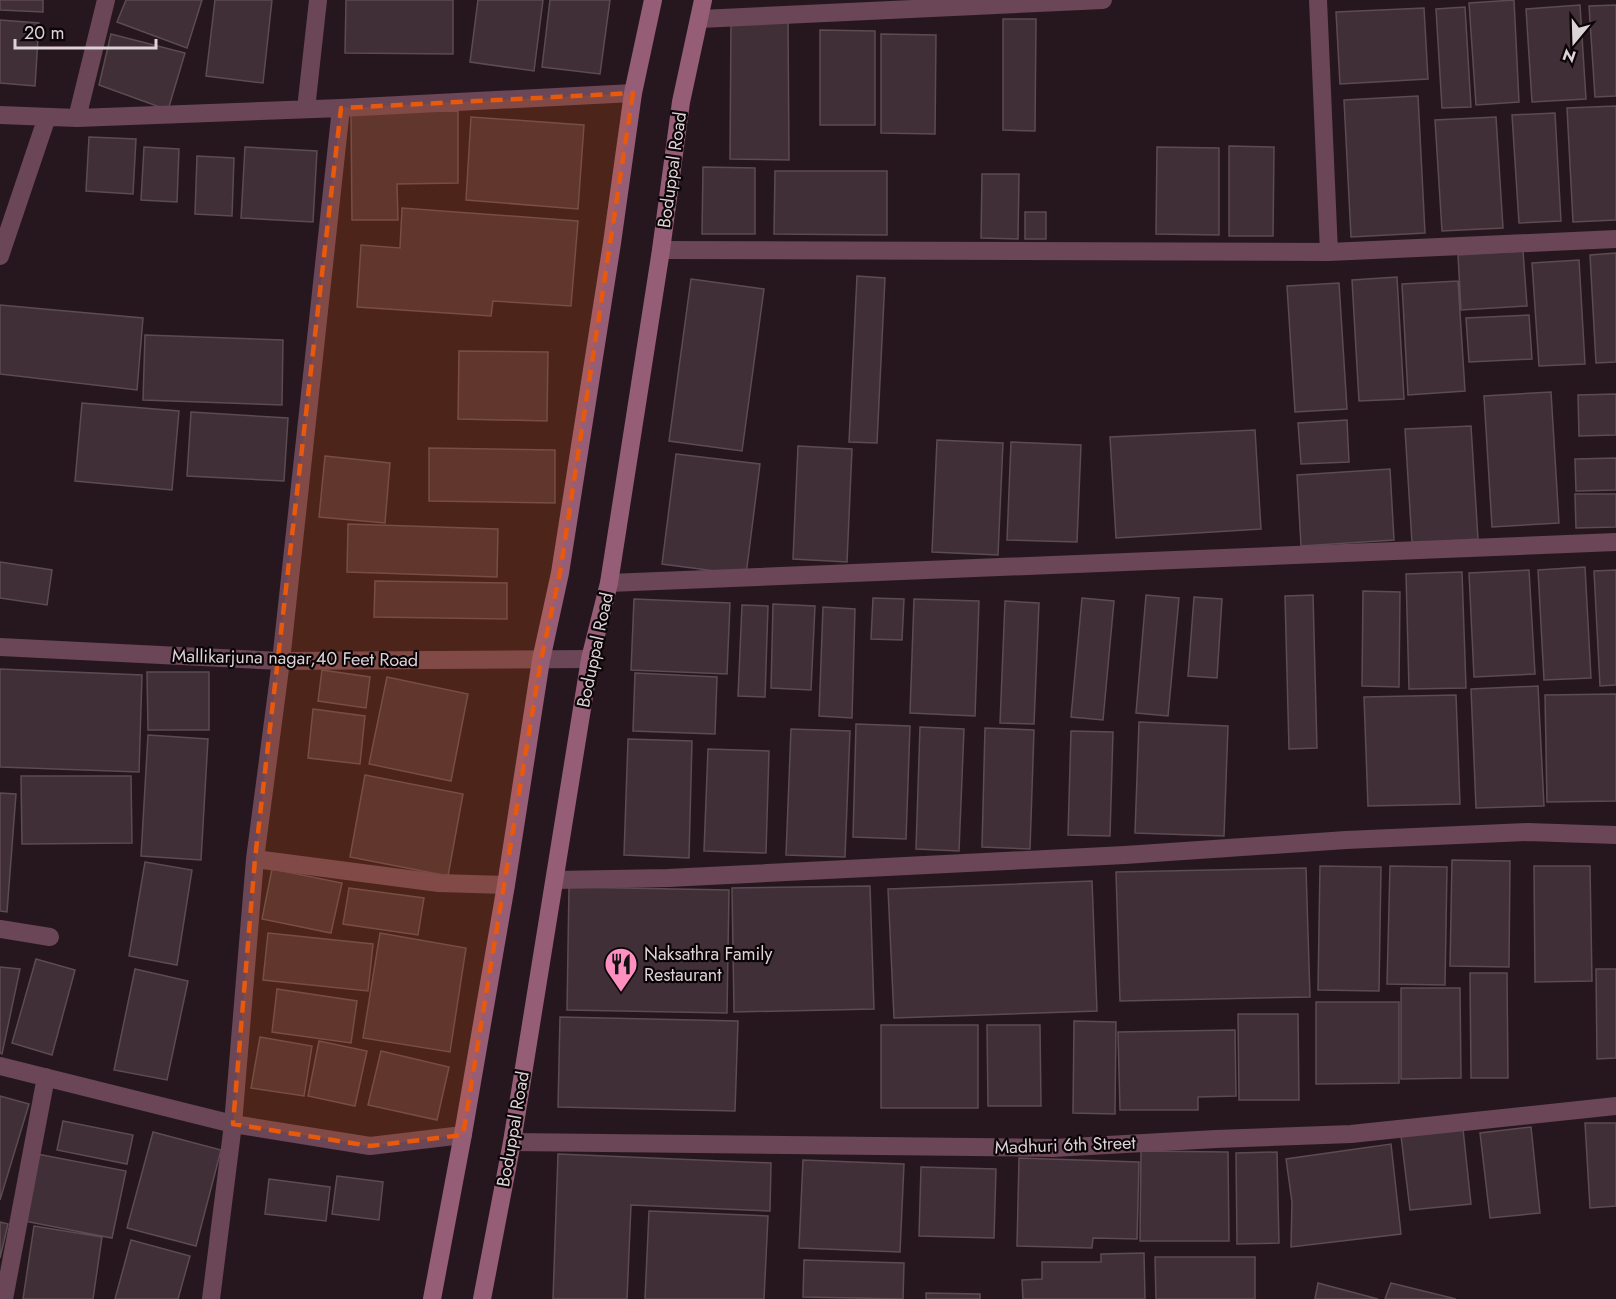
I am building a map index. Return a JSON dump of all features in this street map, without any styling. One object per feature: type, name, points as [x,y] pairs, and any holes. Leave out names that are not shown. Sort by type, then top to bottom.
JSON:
[{"type":"street","points":[[77,118],[106,0]]},
{"type":"street","points":[[306,109],[318,0]]},
{"type":"street","points":[[432,1299],[506,885],[541,660],[560,573],[633,93],[653,0]]},
{"type":"street","name":"Boduppal Road","points":[[482,1299],[512,1142],[590,659],[609,583],[661,250],[681,102],[703,0]]},
{"type":"street","points":[[700,19],[1103,0]]},
{"type":"street","points":[[1318,0],[1329,252]]},
{"type":"street","points":[[0,115],[77,118],[340,108],[633,93]]},
{"type":"street","points":[[211,1299],[233,1124],[255,859],[281,661],[340,108]]},
{"type":"street","points":[[0,256],[47,117]]},
{"type":"street","points":[[661,250],[1329,252],[1616,239]]},
{"type":"street","points":[[609,583],[1616,542]]},
{"type":"street","name":"Mallikarjuna nagar,40 Feet Road","points":[[0,648],[281,661],[590,659]]},
{"type":"street","points":[[555,880],[762,874],[1125,855],[1346,840],[1528,832],[1616,835]]},
{"type":"street","points":[[255,859],[439,883],[506,885]]},
{"type":"street","points":[[0,929],[50,937]]},
{"type":"street","points":[[0,1066],[233,1124],[370,1146],[463,1135]]},
{"type":"street","points":[[4,1299],[46,1077]]},
{"type":"street","name":"Madhuri 6th Street","points":[[512,1142],[1053,1148],[1351,1134],[1616,1106]]},
{"type":"highlighted area","points":[[633,93],[560,573],[541,660],[463,1135],[370,1146],[233,1124],[255,859],[341,108]]},
{"type":"building","points":[[0,0],[43,0],[43,12],[0,10]]},
{"type":"building","points":[[126,0],[202,0],[187,48],[117,22]]},
{"type":"building","points":[[215,0],[272,0],[263,83],[206,76]]},
{"type":"building","points":[[346,0],[453,0],[453,54],[345,53]]},
{"type":"building","points":[[478,0],[543,0],[534,71],[470,62]]},
{"type":"building","points":[[550,0],[610,0],[600,74],[542,67]]},
{"type":"building","points":[[1514,0],[1519,102],[1476,105],[1469,3]]},
{"type":"building","points":[[1580,5],[1586,99],[1532,102],[1526,9]]},
{"type":"building","points":[[1616,5],[1616,96],[1595,97],[1589,6]]},
{"type":"building","points":[[1465,7],[1471,107],[1442,108],[1436,9]]},
{"type":"building","points":[[1424,8],[1428,79],[1340,84],[1336,12]]},
{"type":"building","points":[[731,18],[788,19],[789,160],[730,159]]},
{"type":"building","points":[[1003,19],[1036,19],[1035,131],[1003,130]]},
{"type":"building","points":[[0,20],[39,23],[35,86],[0,83]]},
{"type":"building","points":[[820,30],[875,31],[875,125],[820,125]]},
{"type":"building","points":[[111,34],[185,53],[168,110],[99,85]]},
{"type":"building","points":[[881,34],[936,35],[935,134],[881,133]]},
{"type":"building","points":[[1418,96],[1425,233],[1351,237],[1344,100]]},
{"type":"building","points":[[1616,106],[1616,220],[1573,222],[1567,108]]},
{"type":"building","points":[[458,111],[458,183],[397,184],[398,220],[352,220],[351,112]]},
{"type":"building","points":[[1555,113],[1561,221],[1519,223],[1512,115]]},
{"type":"building","points":[[471,117],[584,125],[578,209],[466,200]]},
{"type":"building","points":[[1496,117],[1503,228],[1442,231],[1435,120]]},
{"type":"building","points":[[89,137],[136,139],[133,194],[86,191]]},
{"type":"building","points":[[1229,146],[1274,147],[1273,236],[1229,236]]},
{"type":"building","points":[[144,147],[179,149],[177,202],[141,200]]},
{"type":"building","points":[[245,147],[317,151],[313,222],[241,218]]},
{"type":"building","points":[[1157,147],[1219,148],[1219,235],[1156,234]]},
{"type":"building","points":[[197,156],[234,158],[232,216],[195,214]]},
{"type":"building","points":[[703,167],[755,168],[755,234],[702,234]]},
{"type":"building","points":[[775,171],[887,171],[887,235],[774,234]]},
{"type":"building","points":[[982,174],[1019,174],[1018,239],[981,238]]},
{"type":"building","points":[[402,208],[578,221],[571,306],[493,301],[491,316],[357,307],[361,245],[400,248]]},
{"type":"building","points":[[1025,212],[1046,212],[1046,239],[1025,239]]},
{"type":"building","points":[[1523,251],[1527,306],[1461,310],[1458,255]]},
{"type":"building","points":[[1616,253],[1616,362],[1596,363],[1590,255]]},
{"type":"building","points":[[1579,260],[1585,364],[1539,366],[1532,263]]},
{"type":"building","points":[[857,276],[885,278],[877,443],[849,442]]},
{"type":"building","points":[[1397,277],[1404,399],[1359,401],[1352,280]]},
{"type":"building","points":[[691,279],[764,289],[742,451],[669,441]]},
{"type":"building","points":[[1458,281],[1465,391],[1408,395],[1402,284]]},
{"type":"building","points":[[1339,283],[1347,409],[1295,412],[1287,286]]},
{"type":"building","points":[[0,305],[143,318],[137,390],[0,374]]},
{"type":"building","points":[[1529,315],[1532,359],[1469,362],[1466,318]]},
{"type":"building","points":[[145,335],[283,340],[282,405],[143,400]]},
{"type":"building","points":[[459,351],[548,352],[547,421],[458,419]]},
{"type":"building","points":[[1551,392],[1559,523],[1492,527],[1484,396]]},
{"type":"building","points":[[1616,394],[1616,435],[1579,436],[1578,395]]},
{"type":"building","points":[[82,403],[179,411],[172,490],[75,481]]},
{"type":"building","points":[[191,412],[288,418],[284,481],[187,476]]},
{"type":"building","points":[[1347,420],[1349,462],[1301,464],[1298,423]]},
{"type":"building","points":[[1471,426],[1478,539],[1412,543],[1405,429]]},
{"type":"building","points":[[1255,430],[1261,529],[1116,538],[1110,437]]},
{"type":"building","points":[[937,440],[1003,443],[998,555],[932,552]]},
{"type":"building","points":[[1011,442],[1081,445],[1077,542],[1007,540]]},
{"type":"building","points":[[798,446],[852,449],[847,562],[793,559]]},
{"type":"building","points":[[429,448],[555,450],[555,503],[429,501]]},
{"type":"building","points":[[676,454],[760,464],[746,575],[662,564]]},
{"type":"building","points":[[325,456],[390,463],[385,523],[319,517]]},
{"type":"building","points":[[1616,458],[1616,490],[1576,491],[1575,459]]},
{"type":"building","points":[[1390,469],[1394,540],[1301,546],[1297,475]]},
{"type":"building","points":[[1575,494],[1616,494],[1616,527],[1576,528]]},
{"type":"building","points":[[348,524],[498,529],[497,577],[347,572]]},
{"type":"building","points":[[0,562],[52,570],[47,605],[0,598]]},
{"type":"building","points":[[1585,567],[1591,678],[1544,680],[1538,570]]},
{"type":"building","points":[[1529,570],[1535,674],[1474,677],[1469,573]]},
{"type":"building","points":[[1616,570],[1616,685],[1600,686],[1594,571]]},
{"type":"building","points":[[1462,572],[1466,688],[1409,689],[1406,574]]},
{"type":"building","points":[[375,581],[507,583],[507,619],[374,617]]},
{"type":"building","points":[[1363,591],[1400,592],[1399,687],[1362,686]]},
{"type":"building","points":[[1146,595],[1179,598],[1168,716],[1136,713]]},
{"type":"building","points":[[1313,595],[1317,748],[1289,749],[1285,596]]},
{"type":"building","points":[[1194,597],[1222,599],[1217,678],[1188,676]]},
{"type":"building","points":[[873,598],[904,599],[902,640],[871,639]]},
{"type":"building","points":[[1082,598],[1114,601],[1103,720],[1071,717]]},
{"type":"building","points":[[634,599],[730,603],[727,674],[631,670]]},
{"type":"building","points":[[914,599],[979,601],[975,716],[910,713]]},
{"type":"building","points":[[1005,601],[1039,603],[1034,724],[1000,723]]},
{"type":"building","points":[[773,604],[815,606],[811,690],[771,688]]},
{"type":"building","points":[[742,605],[768,606],[765,697],[738,696]]},
{"type":"building","points":[[823,607],[855,609],[852,718],[819,716]]},
{"type":"building","points":[[0,669],[142,675],[139,772],[0,767]]},
{"type":"building","points":[[322,670],[370,677],[366,708],[318,701]]},
{"type":"building","points":[[147,672],[209,672],[209,730],[148,730]]},
{"type":"building","points":[[635,673],[717,677],[715,734],[633,731]]},
{"type":"building","points":[[387,677],[468,694],[451,781],[369,764]]},
{"type":"building","points":[[1538,686],[1544,806],[1476,808],[1471,689]]},
{"type":"building","points":[[1616,694],[1616,801],[1547,802],[1545,695]]},
{"type":"building","points":[[1456,695],[1460,804],[1368,806],[1364,697]]},
{"type":"building","points":[[313,709],[365,716],[360,764],[308,758]]},
{"type":"building","points":[[1139,722],[1228,726],[1224,836],[1135,833]]},
{"type":"building","points":[[856,724],[910,726],[906,839],[853,837]]},
{"type":"building","points":[[920,727],[964,729],[959,851],[916,849]]},
{"type":"building","points":[[985,728],[1034,730],[1030,849],[982,847]]},
{"type":"building","points":[[791,729],[850,731],[845,857],[786,855]]},
{"type":"building","points":[[1071,731],[1113,732],[1110,836],[1068,835]]},
{"type":"building","points":[[148,735],[208,739],[201,860],[141,856]]},
{"type":"building","points":[[628,739],[692,741],[689,858],[624,855]]},
{"type":"building","points":[[708,749],[769,751],[766,853],[704,851]]},
{"type":"building","points":[[365,775],[463,794],[448,876],[350,857]]},
{"type":"building","points":[[21,776],[131,776],[132,843],[22,844]]},
{"type":"building","points":[[0,793],[16,794],[7,912],[0,911]]},
{"type":"building","points":[[1452,860],[1510,861],[1509,967],[1450,966]]},
{"type":"building","points":[[145,862],[192,870],[177,965],[129,956]]},
{"type":"building","points":[[1320,866],[1381,867],[1379,991],[1318,990]]},
{"type":"building","points":[[1390,866],[1447,867],[1445,985],[1387,984]]},
{"type":"building","points":[[1534,866],[1590,866],[1592,981],[1535,982]]},
{"type":"building","points":[[1306,868],[1310,997],[1120,1001],[1116,872]]},
{"type":"building","points":[[272,869],[342,883],[331,933],[262,919]]},
{"type":"building","points":[[1092,881],[1097,1011],[894,1018],[888,889]]},
{"type":"building","points":[[870,886],[874,1009],[734,1012],[732,888]]},
{"type":"building","points":[[569,887],[729,890],[727,1013],[567,1010]]},
{"type":"building","points":[[349,888],[424,898],[418,935],[343,924]]},
{"type":"building","points":[[268,933],[373,944],[368,991],[263,980]]},
{"type":"building","points":[[380,933],[466,948],[450,1052],[363,1038]]},
{"type":"building","points":[[36,959],[75,970],[52,1055],[12,1043]]},
{"type":"building","points":[[0,967],[20,969],[2,1054],[0,1053]]},
{"type":"building","points":[[135,969],[188,981],[167,1080],[114,1070]]},
{"type":"building","points":[[1596,969],[1616,969],[1616,1058],[1597,1059]]},
{"type":"building","points":[[1470,973],[1507,973],[1508,1078],[1471,1078]]},
{"type":"building","points":[[1401,988],[1460,988],[1461,1078],[1401,1079]]},
{"type":"building","points":[[277,989],[357,1001],[351,1043],[272,1032]]},
{"type":"building","points":[[1316,1002],[1399,1002],[1399,1083],[1316,1084]]},
{"type":"building","points":[[1238,1014],[1298,1014],[1299,1100],[1239,1100]]},
{"type":"building","points":[[560,1017],[738,1021],[735,1111],[558,1107]]},
{"type":"building","points":[[1074,1021],[1116,1022],[1115,1114],[1073,1113]]},
{"type":"building","points":[[881,1025],[978,1025],[978,1108],[881,1108]]},
{"type":"building","points":[[987,1025],[1040,1025],[1041,1106],[988,1106]]},
{"type":"building","points":[[1235,1030],[1236,1096],[1198,1097],[1198,1110],[1120,1110],[1118,1032]]},
{"type":"building","points":[[260,1037],[312,1046],[304,1096],[251,1088]]},
{"type":"building","points":[[319,1041],[367,1051],[355,1106],[308,1096]]},
{"type":"building","points":[[381,1051],[449,1067],[437,1120],[368,1105]]},
{"type":"building","points":[[0,1096],[29,1104],[0,1200]]},
{"type":"building","points":[[63,1121],[133,1135],[127,1164],[57,1150]]},
{"type":"building","points":[[1585,1123],[1616,1123],[1616,1206],[1590,1208]]},
{"type":"building","points":[[1531,1127],[1540,1213],[1490,1218],[1480,1133]]},
{"type":"building","points":[[1463,1129],[1471,1204],[1410,1210],[1401,1136]]},
{"type":"building","points":[[153,1132],[221,1150],[196,1246],[127,1228]]},
{"type":"building","points":[[1391,1144],[1401,1234],[1291,1247],[1292,1202],[1286,1159]]},
{"type":"building","points":[[1141,1151],[1228,1152],[1229,1241],[1140,1241]]},
{"type":"building","points":[[1277,1152],[1279,1243],[1237,1244],[1236,1153]]},
{"type":"building","points":[[37,1154],[126,1171],[112,1238],[24,1221]]},
{"type":"building","points":[[558,1154],[771,1163],[770,1211],[631,1205],[627,1299],[553,1299]]},
{"type":"building","points":[[1019,1158],[1139,1162],[1137,1239],[1093,1238],[1092,1248],[1017,1246]]},
{"type":"building","points":[[803,1160],[904,1164],[900,1252],[799,1248]]},
{"type":"building","points":[[921,1167],[996,1169],[994,1238],[919,1236]]},
{"type":"building","points":[[337,1176],[383,1182],[379,1220],[332,1214]]},
{"type":"building","points":[[269,1179],[330,1187],[326,1221],[265,1214]]},
{"type":"building","points":[[649,1211],[768,1216],[764,1299],[645,1299]]},
{"type":"building","points":[[0,1222],[8,1224],[0,1258]]},
{"type":"building","points":[[34,1226],[102,1237],[93,1299],[23,1299]]},
{"type":"building","points":[[131,1240],[190,1256],[178,1299],[115,1299]]},
{"type":"building","points":[[1144,1253],[1145,1299],[1023,1299],[1022,1280],[1042,1279],[1042,1262],[1101,1262],[1101,1254]]},
{"type":"building","points":[[1155,1257],[1255,1257],[1255,1299],[1156,1299]]},
{"type":"building","points":[[804,1260],[904,1263],[903,1299],[803,1297]]},
{"type":"building","points":[[1318,1283],[1378,1299],[1315,1299]]},
{"type":"building","points":[[1391,1283],[1456,1299],[1385,1299]]},
{"type":"building","points":[[926,1293],[980,1294],[980,1299],[926,1299]]},
{"type":"place","name":"Naksathra Family Restaurant","points":[[621,993]]}]
